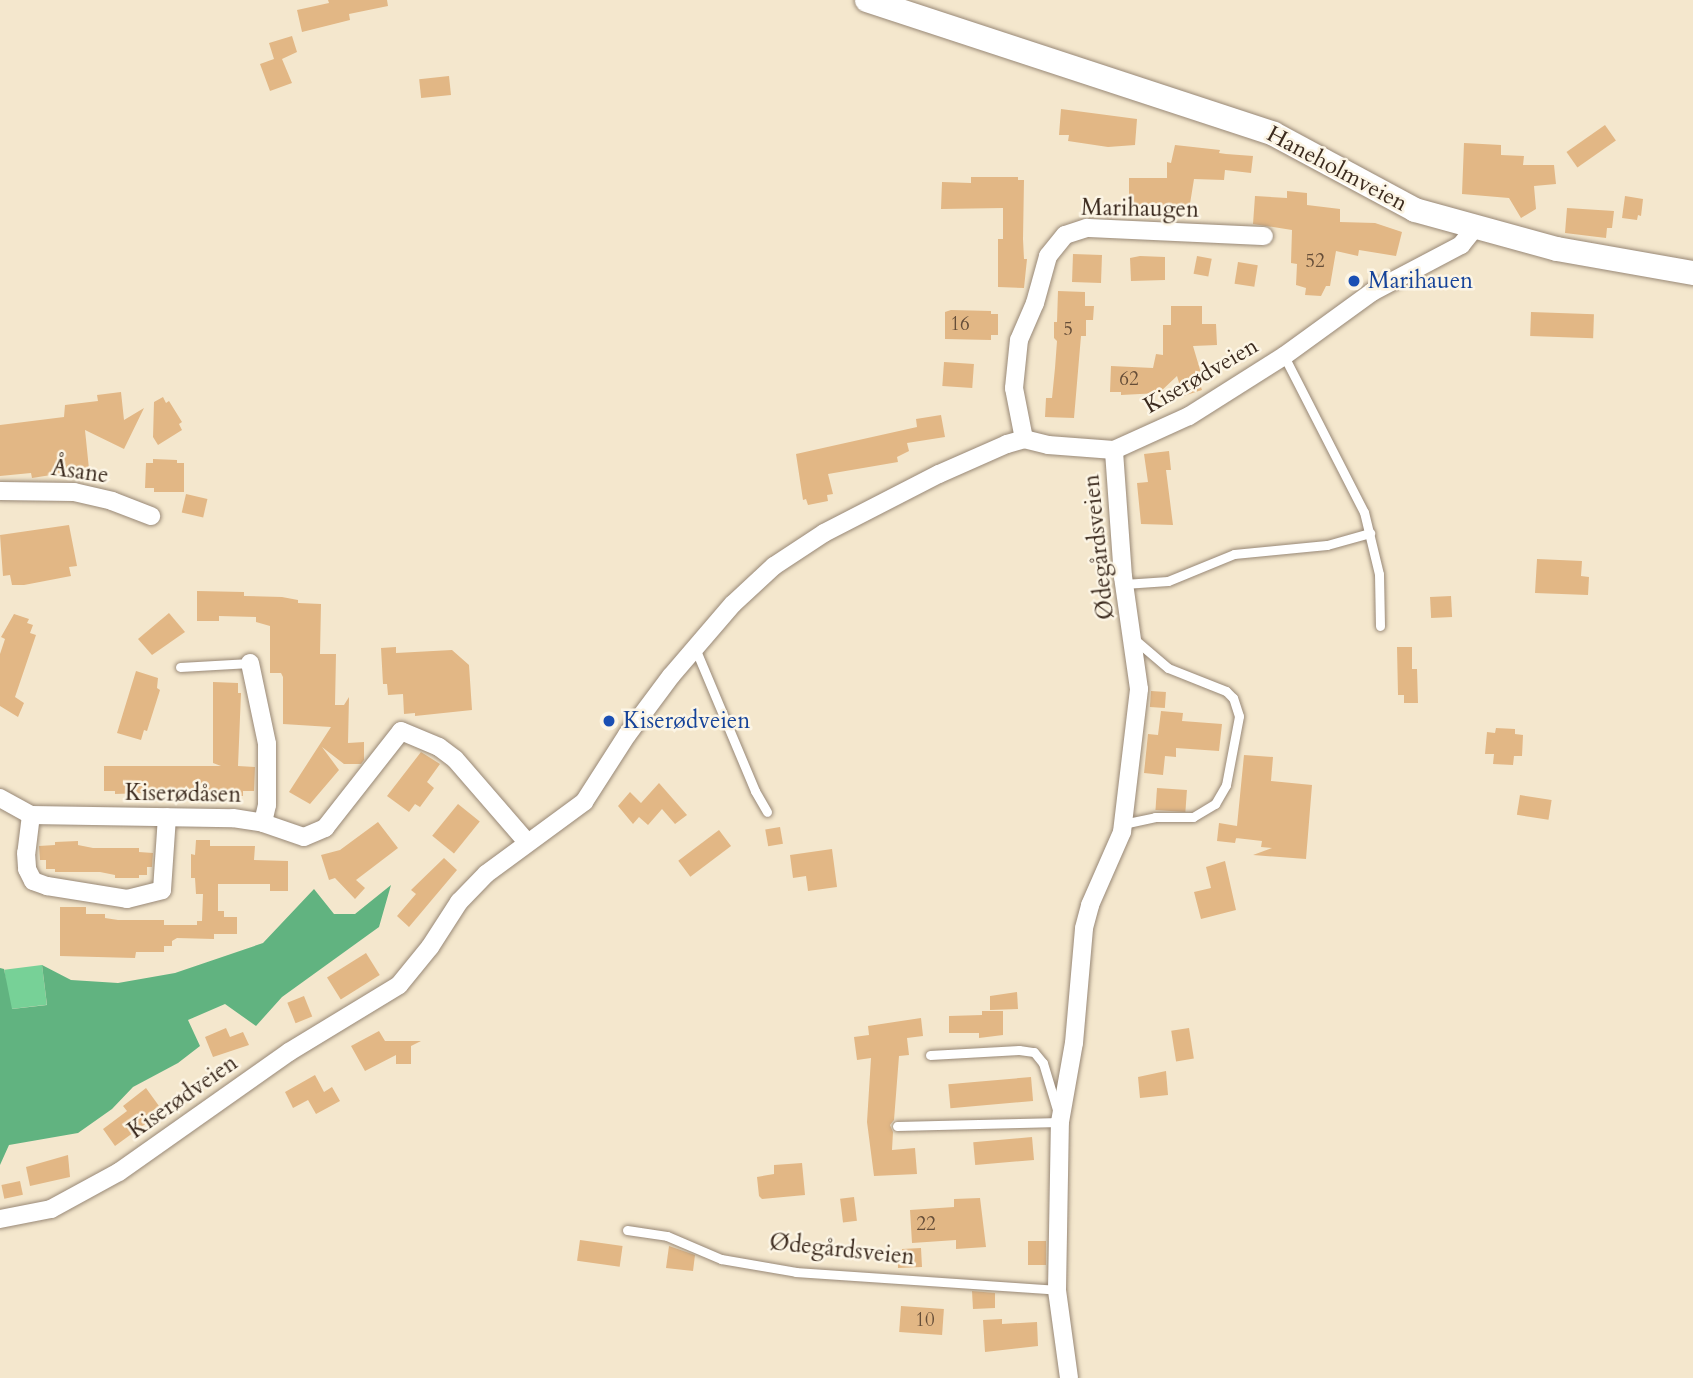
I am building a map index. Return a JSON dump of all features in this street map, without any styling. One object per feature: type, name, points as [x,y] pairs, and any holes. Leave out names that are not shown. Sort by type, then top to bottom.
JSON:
[{"type":"main road","name":"Haneholmveien","points":[[867,0],[1274,134],[1393,201],[1475,228],[1557,249],[1693,273]]},
{"type":"street","name":"Marihaugen","points":[[1024,439],[1014,388],[1019,340],[1035,303],[1048,256],[1065,235],[1087,228],[1264,236]]},
{"type":"street","name":"Kiserødveien","points":[[0,1219],[51,1209],[119,1172],[289,1052],[399,985],[430,947],[459,902],[486,874],[584,802],[627,734],[695,648],[733,604],[774,566],[824,533],[939,474],[1024,439],[1048,445],[1114,450],[1189,416],[1284,356],[1372,292],[1461,245],[1475,228]]},
{"type":"street","name":"Ødegårdsveien","points":[[1069,1378],[1058,1290],[1061,1119],[1076,1034],[1084,928],[1123,824],[1139,689],[1135,639],[1124,584],[1114,450]]},
{"type":"street","name":"Åsane","points":[[0,491],[74,492],[112,500],[151,516]]},
{"type":"street","points":[[250,663],[267,744],[267,805],[263,823]]},
{"type":"street","name":"Kiserødåsen","points":[[0,799],[31,815],[233,818],[263,823],[296,836],[320,832],[401,731],[439,747],[455,758],[527,842]]},
{"type":"street","points":[[31,815],[26,853],[28,875],[33,881],[47,886],[127,899],[162,890],[167,817]]},
{"type":"lane","points":[[1284,356],[1364,512],[1379,574],[1380,626]]},
{"type":"lane","points":[[1124,584],[1168,581],[1234,554],[1327,545],[1370,533]]},
{"type":"lane","name":"Ødegårdsveien","points":[[1123,824],[1155,817],[1193,817],[1209,809],[1226,785],[1239,716],[1233,698],[1226,691],[1168,668],[1135,639]]},
{"type":"lane","points":[[695,648],[755,791],[767,812]]},
{"type":"lane","points":[[180,667],[250,663]]},
{"type":"lane","name":"Ødegårdsveien","points":[[930,1055],[1019,1050],[1034,1052],[1043,1063],[1061,1119]]},
{"type":"lane","points":[[897,1126],[1061,1119]]},
{"type":"lane","name":"Ødegårdsveien","points":[[627,1230],[667,1236],[721,1259],[796,1272],[1058,1290]]},
{"type":"green space","points":[[391,885],[379,927],[282,997],[256,1026],[225,1004],[188,1020],[200,1046],[178,1063],[133,1087],[112,1109],[78,1133],[9,1145],[0,1165],[0,968],[4,969],[12,1009],[47,1005],[42,965],[71,980],[118,983],[175,973],[263,943],[314,889],[334,914],[355,914]]},
{"type":"green space","points":[[42,965],[47,1005],[9,1009],[4,970]]},
{"type":"building","points":[[328,0],[387,0],[388,6],[349,14],[350,20],[302,32],[297,10],[329,3]]},
{"type":"building","points":[[292,36],[297,52],[282,59],[292,83],[270,91],[260,64],[274,59],[269,43]]},
{"type":"building","points":[[449,76],[451,95],[421,98],[419,79]]},
{"type":"building","points":[[1061,109],[1137,119],[1135,145],[1108,147],[1068,141],[1069,135],[1059,135]]},
{"type":"building","points":[[1605,125],[1616,141],[1577,168],[1566,152]]},
{"type":"building","points":[[1464,143],[1501,145],[1501,155],[1524,156],[1523,165],[1554,165],[1556,184],[1534,186],[1536,209],[1521,218],[1509,198],[1462,194]]},
{"type":"building","points":[[1175,145],[1253,156],[1251,173],[1225,170],[1224,180],[1194,179],[1189,210],[1154,212],[1129,208],[1129,178],[1167,178],[1167,162],[1171,163]]},
{"type":"building","points":[[971,177],[1018,177],[1018,180],[1024,180],[1023,239],[1024,259],[1027,259],[1024,288],[998,287],[998,239],[1003,239],[1003,208],[941,209],[942,182],[971,183]]},
{"type":"building","points":[[1287,191],[1307,193],[1307,205],[1340,209],[1340,222],[1375,223],[1402,232],[1396,256],[1359,250],[1358,256],[1336,251],[1330,286],[1326,286],[1321,296],[1305,295],[1306,288],[1296,285],[1297,264],[1291,263],[1292,230],[1253,224],[1255,196],[1287,198]]},
{"type":"building","points":[[1625,196],[1643,199],[1641,216],[1638,215],[1637,220],[1622,218]]},
{"type":"building","points":[[1567,208],[1614,211],[1612,228],[1607,228],[1606,238],[1565,233]]},
{"type":"building","points":[[1073,254],[1102,255],[1101,283],[1072,282]]},
{"type":"building","points":[[1197,256],[1212,259],[1208,277],[1194,274]]},
{"type":"building","points":[[1165,257],[1165,280],[1131,281],[1130,258]]},
{"type":"building","points":[[1238,262],[1258,265],[1254,287],[1235,284]]},
{"type":"building","points":[[1058,291],[1085,292],[1085,306],[1094,306],[1093,320],[1086,320],[1086,336],[1081,336],[1074,418],[1045,417],[1046,398],[1052,398],[1057,341],[1054,338],[1054,322],[1057,322]]},
{"type":"building","points":[[1171,306],[1202,306],[1202,324],[1216,324],[1217,345],[1193,346],[1201,373],[1197,375],[1202,390],[1183,396],[1177,376],[1159,393],[1121,395],[1121,392],[1110,392],[1111,366],[1153,368],[1156,354],[1163,355],[1163,325],[1171,325]]},
{"type":"building","points":[[991,311],[991,314],[998,314],[998,335],[991,335],[991,340],[945,339],[945,312]]},
{"type":"building","points":[[1531,312],[1594,314],[1593,338],[1530,336]]},
{"type":"building","points":[[944,362],[974,364],[972,388],[942,386]]},
{"type":"building","points":[[121,392],[124,420],[144,408],[124,449],[85,430],[89,469],[32,478],[31,473],[0,476],[0,425],[64,417],[65,405],[98,401],[97,395]]},
{"type":"building","points":[[163,397],[166,403],[169,401],[182,422],[179,424],[182,430],[158,445],[153,437],[154,402]]},
{"type":"building","points":[[941,415],[945,437],[907,443],[909,451],[897,457],[898,462],[828,474],[833,494],[827,495],[828,501],[808,505],[806,499],[803,500],[796,454],[917,427],[916,419]]},
{"type":"building","points":[[1169,451],[1171,470],[1166,470],[1173,525],[1141,524],[1137,483],[1148,482],[1144,454]]},
{"type":"building","points":[[153,459],[184,463],[184,492],[154,492],[154,488],[145,488],[146,463],[153,463]]},
{"type":"building","points":[[186,494],[207,499],[203,517],[182,513]]},
{"type":"building","points":[[69,525],[77,566],[69,567],[71,576],[12,585],[10,575],[3,576],[0,535]]},
{"type":"building","points":[[1537,559],[1582,561],[1581,576],[1589,577],[1588,595],[1535,593]]},
{"type":"building","points":[[197,591],[244,592],[244,596],[282,597],[298,600],[298,603],[321,604],[320,654],[336,654],[335,705],[344,705],[349,697],[348,743],[364,742],[364,760],[361,764],[344,764],[322,747],[339,770],[310,804],[289,792],[331,727],[283,724],[283,677],[281,673],[270,673],[270,626],[256,622],[256,617],[219,616],[219,621],[197,621]]},
{"type":"building","points":[[1451,596],[1452,617],[1431,618],[1430,597]]},
{"type":"building","points":[[169,613],[185,632],[152,655],[138,639]]},
{"type":"building","points":[[14,614],[29,619],[27,623],[33,625],[30,633],[36,635],[15,697],[24,703],[18,717],[0,706],[0,654],[5,639],[1,637]]},
{"type":"building","points":[[396,647],[396,653],[452,650],[469,665],[472,710],[415,716],[415,713],[404,714],[403,694],[388,695],[387,684],[383,684],[381,648]]},
{"type":"building","points":[[1397,647],[1412,647],[1412,669],[1417,669],[1418,703],[1404,703],[1404,695],[1398,695]]},
{"type":"building","points":[[136,671],[158,678],[157,688],[160,690],[147,731],[144,730],[141,740],[117,733]]},
{"type":"building","points":[[213,682],[238,683],[238,693],[241,693],[238,766],[255,767],[254,791],[243,791],[243,796],[200,795],[200,791],[115,794],[115,791],[104,791],[104,766],[221,766],[213,763]]},
{"type":"building","points":[[1151,691],[1166,692],[1165,708],[1150,707]]},
{"type":"building","points":[[1161,711],[1183,713],[1182,721],[1222,724],[1219,751],[1176,748],[1176,757],[1165,756],[1163,775],[1144,773],[1148,734],[1158,735]]},
{"type":"building","points":[[1496,728],[1515,729],[1515,734],[1523,735],[1522,756],[1514,756],[1513,765],[1493,764],[1494,754],[1485,754],[1487,732],[1495,733]]},
{"type":"building","points":[[421,752],[440,764],[427,782],[434,788],[420,807],[415,804],[409,812],[387,796]]},
{"type":"building","points":[[1244,755],[1273,757],[1271,781],[1312,785],[1306,859],[1253,855],[1272,848],[1261,847],[1262,841],[1236,838],[1235,843],[1217,841],[1219,823],[1237,826]]},
{"type":"building","points":[[659,783],[687,815],[675,824],[662,809],[648,825],[639,817],[633,824],[618,806],[630,792],[641,803]]},
{"type":"building","points":[[1157,788],[1187,790],[1185,812],[1155,810]]},
{"type":"building","points":[[1520,795],[1552,800],[1548,820],[1517,815]]},
{"type":"building","points":[[458,804],[480,822],[454,853],[432,836]]},
{"type":"building","points":[[378,822],[398,848],[356,880],[365,888],[355,899],[335,878],[329,880],[321,855],[340,850]]},
{"type":"building","points":[[780,827],[783,844],[768,846],[765,830]]},
{"type":"building","points":[[719,830],[731,846],[690,877],[678,861]]},
{"type":"building","points":[[196,840],[210,840],[210,846],[255,846],[254,860],[288,861],[288,891],[270,891],[270,884],[218,884],[218,911],[224,911],[224,917],[237,917],[237,934],[214,934],[214,939],[177,938],[172,941],[172,946],[164,946],[164,952],[136,952],[135,958],[60,956],[60,907],[86,907],[86,914],[105,914],[105,918],[118,920],[164,920],[164,925],[197,925],[197,921],[202,921],[203,894],[196,894],[195,878],[191,878],[191,854],[195,855]]},
{"type":"building","points":[[78,841],[78,845],[93,848],[139,848],[139,852],[153,853],[152,867],[147,867],[147,875],[139,875],[139,878],[115,878],[115,875],[100,872],[55,872],[55,869],[46,869],[46,860],[40,860],[39,846]]},
{"type":"building","points":[[832,849],[837,887],[808,891],[806,876],[793,878],[790,855]]},
{"type":"building","points":[[444,858],[457,870],[409,927],[397,916],[416,894],[411,890]]},
{"type":"building","points":[[1225,861],[1236,910],[1201,919],[1194,892],[1211,888],[1206,867]]},
{"type":"building","points":[[366,953],[380,975],[341,999],[327,977]]},
{"type":"building","points":[[1017,992],[1018,1009],[990,1010],[990,996]]},
{"type":"building","points":[[304,996],[312,1016],[296,1023],[287,1003]]},
{"type":"building","points":[[982,1011],[1003,1011],[1003,1035],[979,1038],[979,1033],[949,1033],[949,1016],[982,1015]]},
{"type":"building","points":[[921,1018],[923,1036],[907,1038],[909,1055],[899,1056],[894,1120],[890,1125],[893,1132],[892,1150],[915,1148],[917,1174],[874,1176],[867,1122],[871,1058],[857,1060],[854,1037],[869,1035],[868,1026]]},
{"type":"building","points":[[226,1028],[230,1037],[243,1032],[249,1045],[213,1057],[205,1037]]},
{"type":"building","points":[[1189,1028],[1194,1059],[1176,1061],[1171,1031]]},
{"type":"building","points":[[379,1031],[385,1041],[421,1041],[411,1046],[411,1064],[396,1064],[396,1055],[365,1071],[351,1046]]},
{"type":"building","points":[[1166,1071],[1168,1095],[1140,1098],[1138,1077]]},
{"type":"building","points":[[315,1075],[324,1092],[332,1087],[340,1101],[316,1114],[308,1100],[293,1108],[285,1092]]},
{"type":"building","points":[[1031,1077],[1033,1101],[950,1108],[948,1084]]},
{"type":"building","points":[[146,1088],[159,1106],[144,1117],[148,1122],[115,1146],[103,1129],[127,1111],[123,1106]]},
{"type":"building","points":[[1032,1137],[1034,1160],[975,1165],[973,1142]]},
{"type":"building","points":[[68,1155],[70,1177],[30,1186],[26,1167]]},
{"type":"building","points":[[802,1163],[805,1195],[762,1199],[759,1196],[757,1177],[774,1174],[774,1165]]},
{"type":"building","points":[[20,1181],[23,1195],[4,1199],[1,1185]]},
{"type":"building","points":[[854,1197],[857,1221],[843,1223],[840,1199]]},
{"type":"building","points":[[980,1198],[986,1247],[956,1249],[956,1240],[912,1243],[910,1210],[954,1207],[954,1199]]},
{"type":"building","points":[[580,1240],[623,1246],[620,1267],[577,1261]]},
{"type":"building","points":[[1028,1241],[1046,1241],[1046,1265],[1028,1265]]},
{"type":"building","points":[[669,1246],[695,1255],[693,1271],[666,1268]]},
{"type":"building","points":[[921,1248],[922,1267],[898,1268],[898,1253],[902,1252],[902,1249]]},
{"type":"building","points":[[972,1291],[995,1293],[995,1308],[973,1309]]},
{"type":"building","points":[[901,1306],[944,1309],[942,1335],[899,1332]]},
{"type":"building","points":[[1002,1319],[1002,1324],[1037,1322],[1038,1346],[985,1352],[983,1320]]},
{"type":"place","name":"Marihauen","points":[[1354,281]]},
{"type":"place","name":"Kiserødveien","points":[[609,721]]}]
